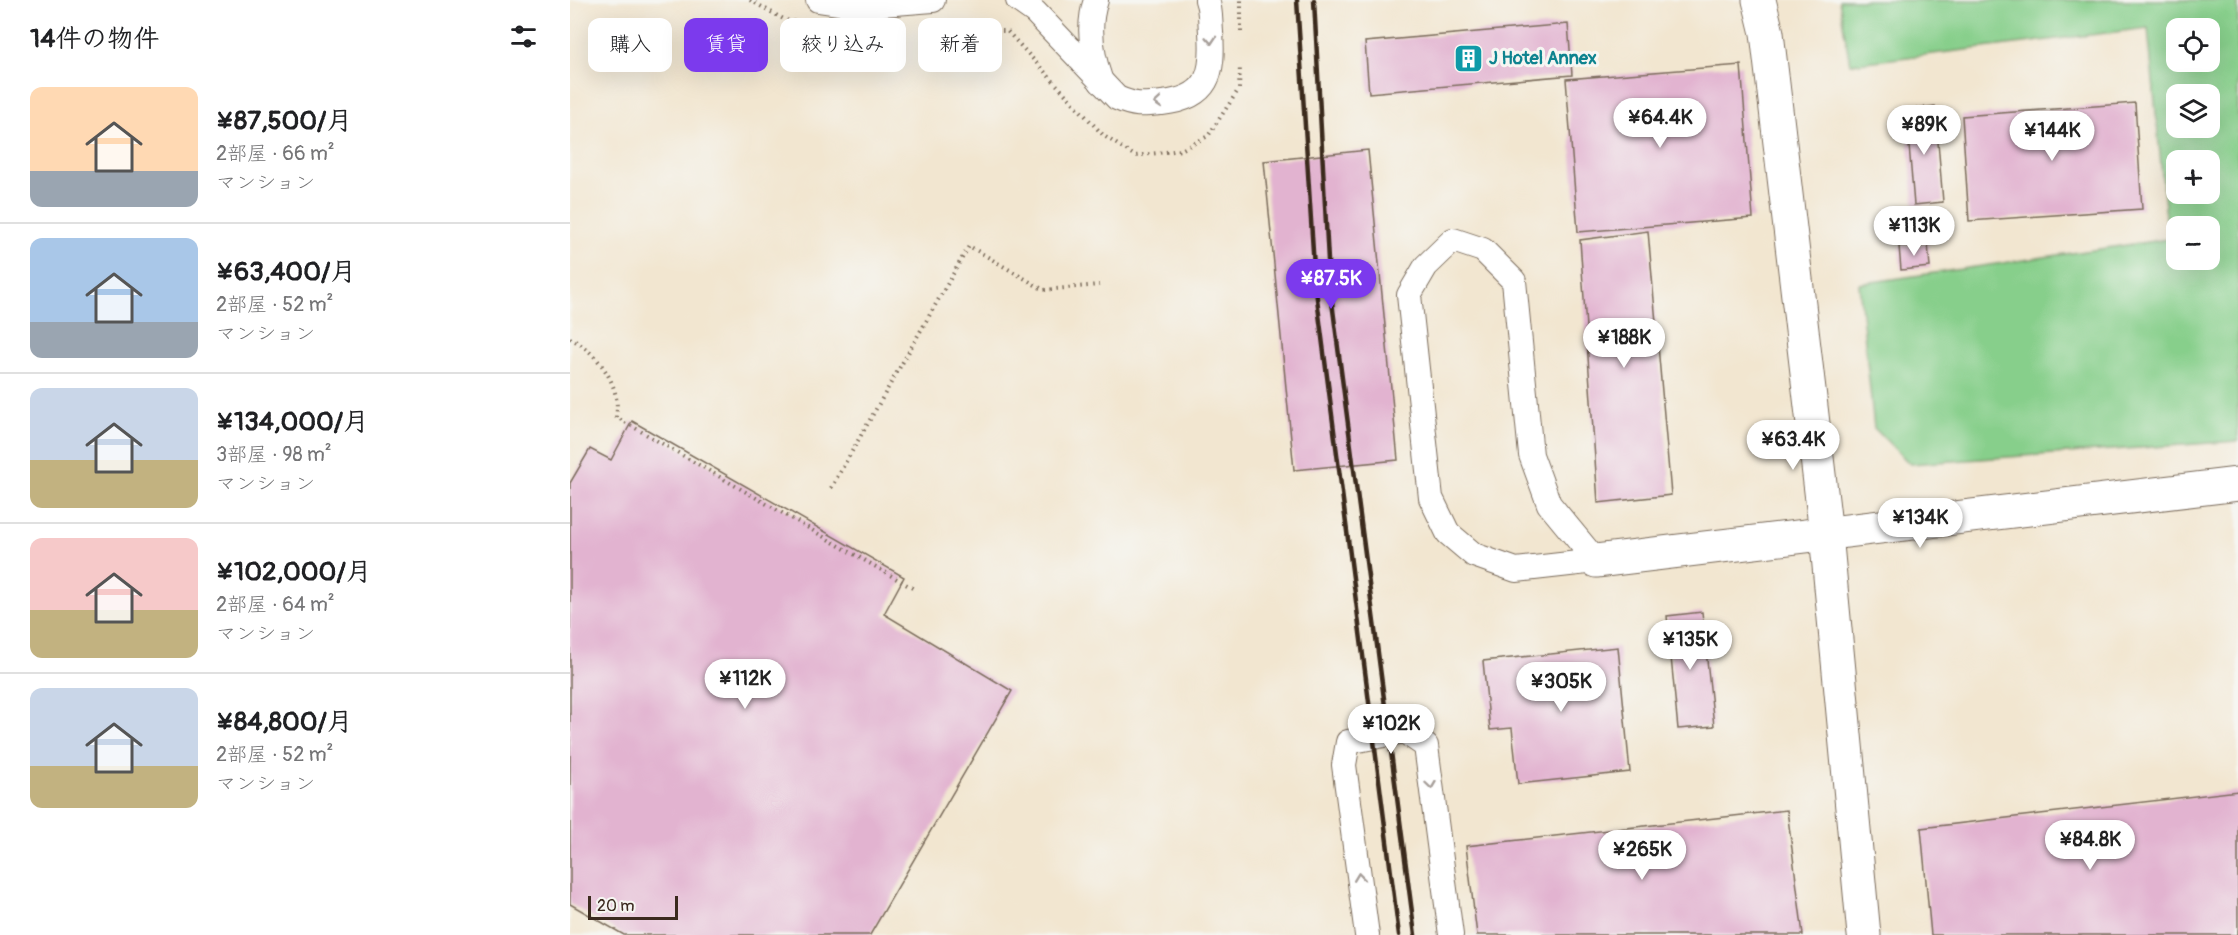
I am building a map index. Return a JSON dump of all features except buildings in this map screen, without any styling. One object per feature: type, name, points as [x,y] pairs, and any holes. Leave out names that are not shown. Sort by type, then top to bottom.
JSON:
[{"type":"street","points":[[818,0],[856,6],[933,0]]},
{"type":"street","points":[[1018,0],[1035,12],[1117,98],[1133,106],[1180,101],[1195,93],[1208,79],[1213,62],[1207,0]]},
{"type":"street","points":[[1096,0],[1091,15],[1094,61],[1102,84]]},
{"type":"street","points":[[1759,0],[1769,45],[1826,534],[1864,935]]},
{"type":"street","points":[[1596,561],[1549,504],[1531,455],[1514,281],[1483,250],[1453,240],[1426,266],[1409,295],[1431,498],[1448,533],[1474,555],[1516,570],[1596,561],[1826,534],[2238,484]]},
{"type":"street","points":[[1366,935],[1344,765],[1348,742],[1404,731],[1426,746],[1451,935]]},
{"type":"path","points":[[750,0],[781,18]]},
{"type":"path","points":[[1241,0],[1241,33]]},
{"type":"path","points":[[1002,31],[1007,31],[1104,136],[1135,156],[1181,150],[1208,136],[1239,88],[1240,55]]},
{"type":"path","points":[[831,488],[969,246],[1044,290],[1099,285]]},
{"type":"path","points":[[570,338],[586,346],[607,372],[619,405],[616,417],[914,589]]},
{"type":"green space","points":[[1839,0],[2238,0],[2238,441],[1910,464],[1874,428],[1859,284],[2166,239],[2166,270],[2220,270],[2220,216],[2166,216],[2166,218],[2148,28],[1850,64]]},
{"type":"railway","points":[[1297,0],[1315,283],[1399,935]]},
{"type":"railway","points":[[1314,0],[1329,279],[1415,935]]},
{"type":"place","name":"J Hotel Annex","points":[[1468,58]]}]
